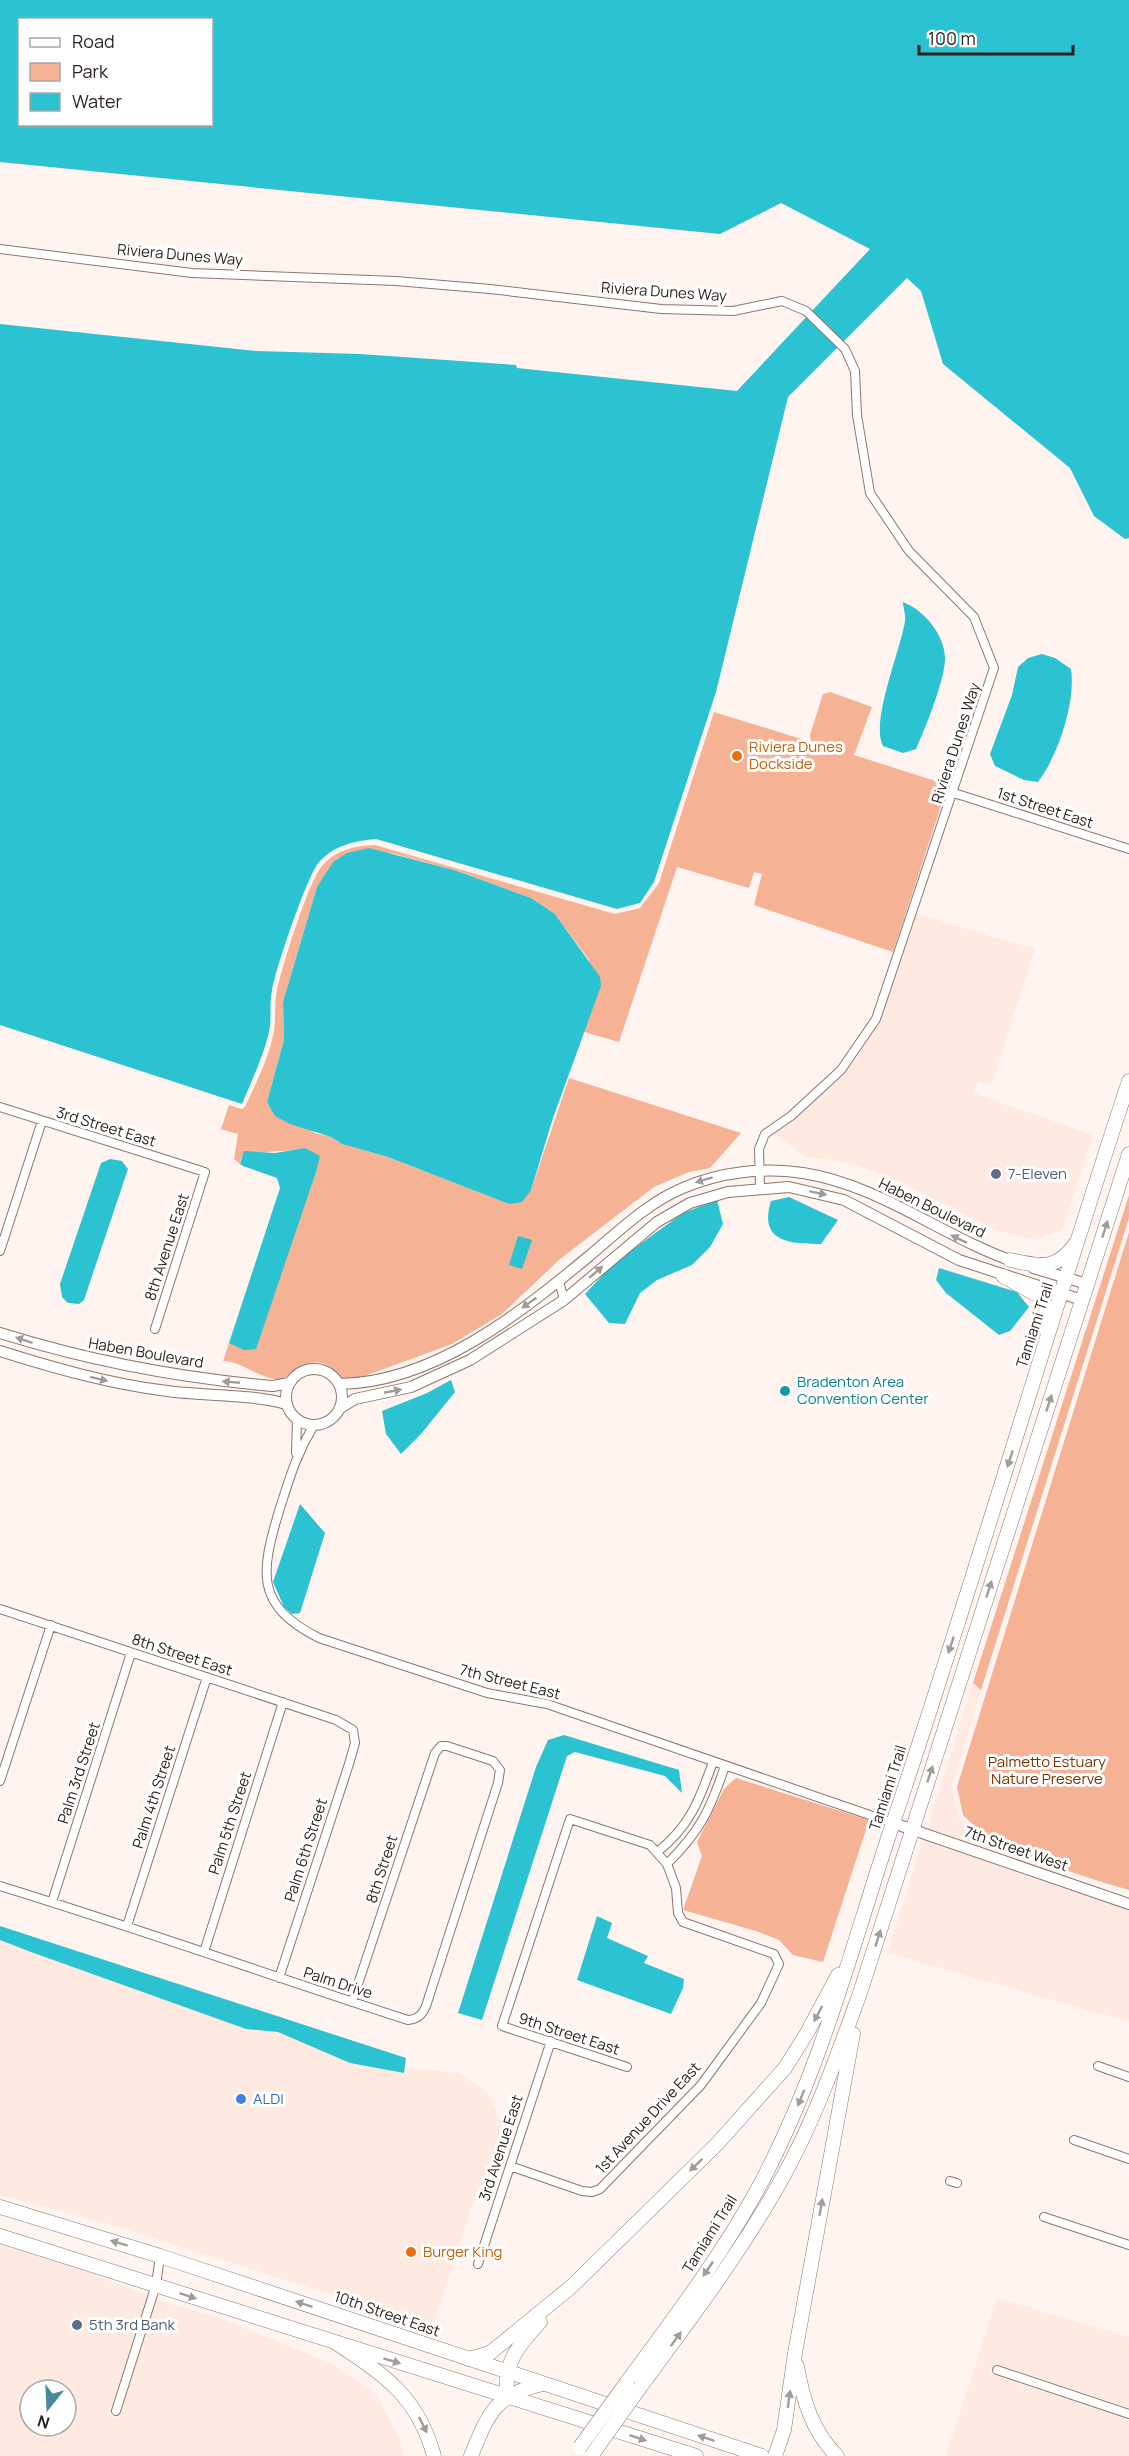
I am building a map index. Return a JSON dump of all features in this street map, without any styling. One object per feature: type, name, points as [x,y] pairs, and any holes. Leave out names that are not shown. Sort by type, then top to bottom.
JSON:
[{"type":"main road","name":"Tamiami Trail","points":[[585,2453],[627,2382],[698,2285],[761,2182],[794,2115],[814,2066],[1063,1294],[1129,1081]]},
{"type":"main road","name":"Tamiami Trail","points":[[585,2453],[641,2386],[735,2257],[790,2162],[826,2085],[860,1994],[1129,1154]]},
{"type":"main road","points":[[1010,1260],[1035,1265],[1052,1264],[1062,1259],[1080,1236]]},
{"type":"main road","points":[[1003,1276],[1041,1297],[1047,1320],[1047,1343]]},
{"type":"main road","points":[[507,2396],[508,2373],[514,2352],[571,2287],[717,2144],[778,2076],[807,2033],[855,1944]]},
{"type":"main road","points":[[776,2456],[784,2430],[795,2353],[860,1994]]},
{"type":"main road","name":"10th Street East","points":[[0,2207],[160,2256],[762,2456]]},
{"type":"main road","points":[[0,2236],[696,2456]]},
{"type":"main road","points":[[468,2359],[490,2353],[571,2287]]},
{"type":"main road","points":[[336,2343],[380,2372],[399,2390],[418,2414],[428,2434],[434,2456]]},
{"type":"main road","points":[[795,2353],[807,2408],[821,2435],[837,2456]]},
{"type":"main road","points":[[471,2456],[487,2417],[507,2396],[524,2388],[543,2384]]},
{"type":"street","name":"Riviera Dunes Way","points":[[0,249],[192,273],[396,281],[490,289],[661,309],[733,311],[782,301],[806,311],[845,349],[855,371],[857,415],[870,493],[909,551],[974,617],[994,668],[954,793],[876,1019],[841,1071],[791,1116],[776,1124],[765,1134],[759,1149],[762,1171]]},
{"type":"street","name":"1st Street East","points":[[954,793],[1129,849]]},
{"type":"street","name":"3rd Street East","points":[[0,1107],[205,1172]]},
{"type":"street","points":[[0,1251],[42,1121]]},
{"type":"street","points":[[760,1188],[762,1171]]},
{"type":"street","name":"Haben Boulevard","points":[[339,1384],[364,1383],[396,1375],[442,1356],[499,1323],[559,1281],[636,1216],[673,1193],[720,1176],[762,1171],[803,1173],[848,1185],[980,1248],[1010,1260],[1087,1284]]},
{"type":"street","name":"8th Avenue East","points":[[155,1329],[205,1172]]},
{"type":"street","name":"Haben Boulevard","points":[[339,1409],[355,1399],[411,1387],[446,1373],[497,1345],[564,1300],[638,1235],[674,1211],[714,1195],[760,1188],[789,1187],[844,1200],[934,1249],[1003,1276],[1082,1300]]},
{"type":"street","points":[[559,1281],[564,1300]]},
{"type":"street","name":"Haben Boulevard","points":[[0,1333],[71,1354],[155,1373],[263,1385],[289,1383]]},
{"type":"street","points":[[0,1351],[119,1384],[216,1397],[272,1400],[286,1404],[297,1419],[314,1425],[328,1420],[339,1409],[341,1401],[339,1384],[326,1372],[310,1369],[301,1371],[289,1383],[286,1404]]},
{"type":"street","name":"7th Street East","points":[[296,1457],[297,1419]]},
{"type":"street","name":"7th Street East","points":[[314,1425],[296,1457],[267,1551],[265,1575],[271,1596],[280,1612],[299,1628],[319,1638],[487,1693],[547,1704],[893,1823]]},
{"type":"street","name":"8th Street East","points":[[0,1609],[336,1720],[353,1730]]},
{"type":"street","points":[[0,1781],[51,1625]]},
{"type":"street","name":"Palm 3rd Street","points":[[52,1902],[131,1653]]},
{"type":"street","name":"Palm 4th Street","points":[[127,1926],[207,1677]]},
{"type":"street","name":"Palm 5th Street","points":[[204,1952],[283,1702]]},
{"type":"street","name":"Palm 6th Street","points":[[279,1978],[349,1764],[355,1743],[353,1730]]},
{"type":"street","name":"8th Street","points":[[352,2002],[435,1753],[441,1746],[493,1761],[500,1770]]},
{"type":"street","points":[[713,1762],[699,1803],[679,1833],[657,1852],[667,1864],[688,1842],[711,1808],[725,1766]]},
{"type":"street","name":"Palm Drive","points":[[0,1886],[408,2020],[417,2019],[423,2013],[500,1770]]},
{"type":"street","points":[[699,1803],[711,1808]]},
{"type":"street","name":"9th Street East","points":[[627,2067],[502,2026],[570,1819],[650,1845],[657,1852]]},
{"type":"street","name":"7th Street West","points":[[893,1823],[1129,1904]]},
{"type":"street","points":[[679,1833],[688,1842]]},
{"type":"street","name":"1st Avenue Drive East","points":[[510,2166],[582,2191],[592,2192],[600,2189],[701,2085],[761,2003],[779,1965],[774,1954],[682,1922],[678,1913],[676,1888],[667,1864]]},
{"type":"street","name":"3rd Avenue East","points":[[478,2264],[551,2041]]},
{"type":"street","points":[[1098,2066],[1129,2077]]},
{"type":"street","points":[[1074,2140],[1129,2159]]},
{"type":"street","points":[[1044,2217],[1129,2245]]},
{"type":"street","points":[[116,2411],[156,2285],[160,2256]]},
{"type":"street","points":[[997,2370],[1129,2414]]},
{"type":"shaded area","points":[[917,914],[1035,949],[992,1085],[978,1081],[974,1093],[1093,1135],[1062,1230],[1034,1240],[995,1230],[890,1177],[851,1163],[806,1157],[774,1133],[794,1120],[844,1075],[880,1022]]},
{"type":"shaded area","points":[[973,1683],[981,1690],[952,1786],[959,1817],[986,1838],[1064,1875],[927,1829]]},
{"type":"shaded area","points":[[923,1840],[1129,1910],[1129,2022],[887,1953]]},
{"type":"shaded area","points":[[0,1940],[246,2029],[278,2032],[350,2063],[404,2073],[405,2068],[459,2073],[489,2094],[504,2131],[475,2197],[433,2327],[112,2225],[0,2195]]},
{"type":"shaded area","points":[[0,2242],[78,2267],[147,2296],[109,2416],[119,2418],[157,2299],[230,2322],[330,2363],[374,2391],[400,2440],[404,2456],[0,2456]]},
{"type":"shaded area","points":[[997,2298],[1129,2337],[1129,2408],[994,2363],[990,2374],[1129,2420],[1129,2456],[946,2456]]},
{"type":"green space","points":[[830,692],[872,707],[854,755],[948,785],[893,952],[754,905],[762,874],[754,872],[749,888],[677,867],[619,1042],[584,1032],[594,1004],[589,960],[555,914],[531,898],[454,870],[391,853],[317,887],[283,1002],[284,1040],[267,1102],[315,1133],[331,1137],[342,1144],[388,1157],[509,1204],[531,1190],[569,1078],[741,1133],[710,1168],[689,1172],[654,1187],[560,1259],[502,1314],[452,1344],[359,1378],[341,1378],[331,1368],[321,1363],[313,1363],[283,1378],[276,1379],[223,1361],[229,1343],[234,1344],[296,1226],[316,1172],[305,1148],[249,1155],[241,1158],[240,1164],[234,1159],[238,1134],[221,1129],[229,1105],[241,1109],[245,1107],[266,1061],[274,1031],[276,995],[284,963],[303,905],[322,866],[340,852],[360,846],[375,845],[615,914],[640,908],[659,883],[714,712],[811,742],[810,735],[823,694]]},
{"type":"green space","points":[[1129,1195],[1129,1218],[981,1690],[973,1683]]},
{"type":"green space","name":"Palmetto Estuary Nature Preserve","points":[[1129,1232],[1129,1890],[1041,1861],[996,1840],[963,1815],[957,1787]]},
{"type":"green space","points":[[736,1778],[869,1820],[823,1962],[793,1955],[779,1940],[756,1931],[683,1910],[702,1856],[697,1842],[724,1789]]},
{"type":"water","points":[[0,0],[1129,0],[1129,538],[1125,539],[1094,516],[1070,468],[943,364],[921,291],[907,278],[788,397],[716,692],[654,882],[640,903],[617,909],[376,839],[338,848],[319,862],[300,903],[274,980],[267,1041],[242,1104],[0,1025],[0,324],[257,351],[360,354],[516,365],[517,368],[737,391],[870,249],[781,203],[720,234],[0,162]]},
{"type":"water","points":[[903,602],[919,611],[938,633],[945,660],[938,693],[916,749],[903,753],[883,746],[880,720],[905,621]]},
{"type":"water","points":[[1042,654],[1055,658],[1071,669],[1072,682],[1068,712],[1059,744],[1038,782],[1024,780],[995,766],[990,754],[1012,695],[1018,667],[1028,658]]},
{"type":"water","points":[[369,848],[454,870],[531,898],[555,914],[600,977],[601,986],[553,1118],[531,1190],[522,1202],[509,1204],[388,1157],[342,1144],[331,1137],[290,1124],[275,1116],[267,1102],[284,1040],[283,1002],[317,887],[333,862],[347,853]]},
{"type":"water","points":[[305,1148],[320,1156],[316,1172],[256,1349],[244,1350],[229,1343],[280,1188],[277,1178],[240,1164],[244,1151],[275,1153]]},
{"type":"water","points":[[110,1159],[122,1161],[128,1169],[84,1300],[79,1304],[68,1303],[62,1297],[60,1284],[101,1163]]},
{"type":"water","points":[[789,1197],[838,1220],[821,1244],[788,1241],[773,1233],[768,1215],[771,1201]]},
{"type":"water","points":[[717,1200],[723,1224],[710,1247],[692,1265],[657,1280],[640,1293],[625,1324],[609,1323],[585,1294],[614,1263],[683,1213]]},
{"type":"water","points":[[518,1236],[532,1240],[522,1269],[509,1265]]},
{"type":"water","points":[[939,1268],[1017,1292],[1029,1307],[1010,1331],[999,1335],[946,1293],[936,1280]]},
{"type":"water","points":[[451,1380],[455,1392],[421,1434],[401,1454],[386,1434],[382,1411],[427,1393]]},
{"type":"water","points":[[300,1504],[325,1533],[300,1613],[292,1614],[284,1607],[273,1582]]},
{"type":"water","points":[[564,1735],[679,1770],[682,1793],[665,1776],[575,1752],[567,1756],[482,2020],[458,2013],[536,1767],[548,1740]]},
{"type":"water","points":[[597,1916],[612,1923],[607,1938],[648,1956],[644,1963],[684,1979],[683,1988],[671,2014],[577,1980]]},
{"type":"water","points":[[0,1926],[406,2058],[404,2073],[350,2063],[278,2032],[246,2029],[31,1952],[0,1940]]},
{"type":"place","name":"Riviera Dunes Dockside","points":[[737,756]]},
{"type":"place","name":"7-Eleven","points":[[996,1174]]},
{"type":"place","name":"Bradenton Area Convention Center","points":[[785,1391]]},
{"type":"place","name":"ALDI","points":[[241,2099]]},
{"type":"place","name":"Burger King","points":[[411,2252]]},
{"type":"place","name":"5th 3rd Bank","points":[[77,2325]]}]
